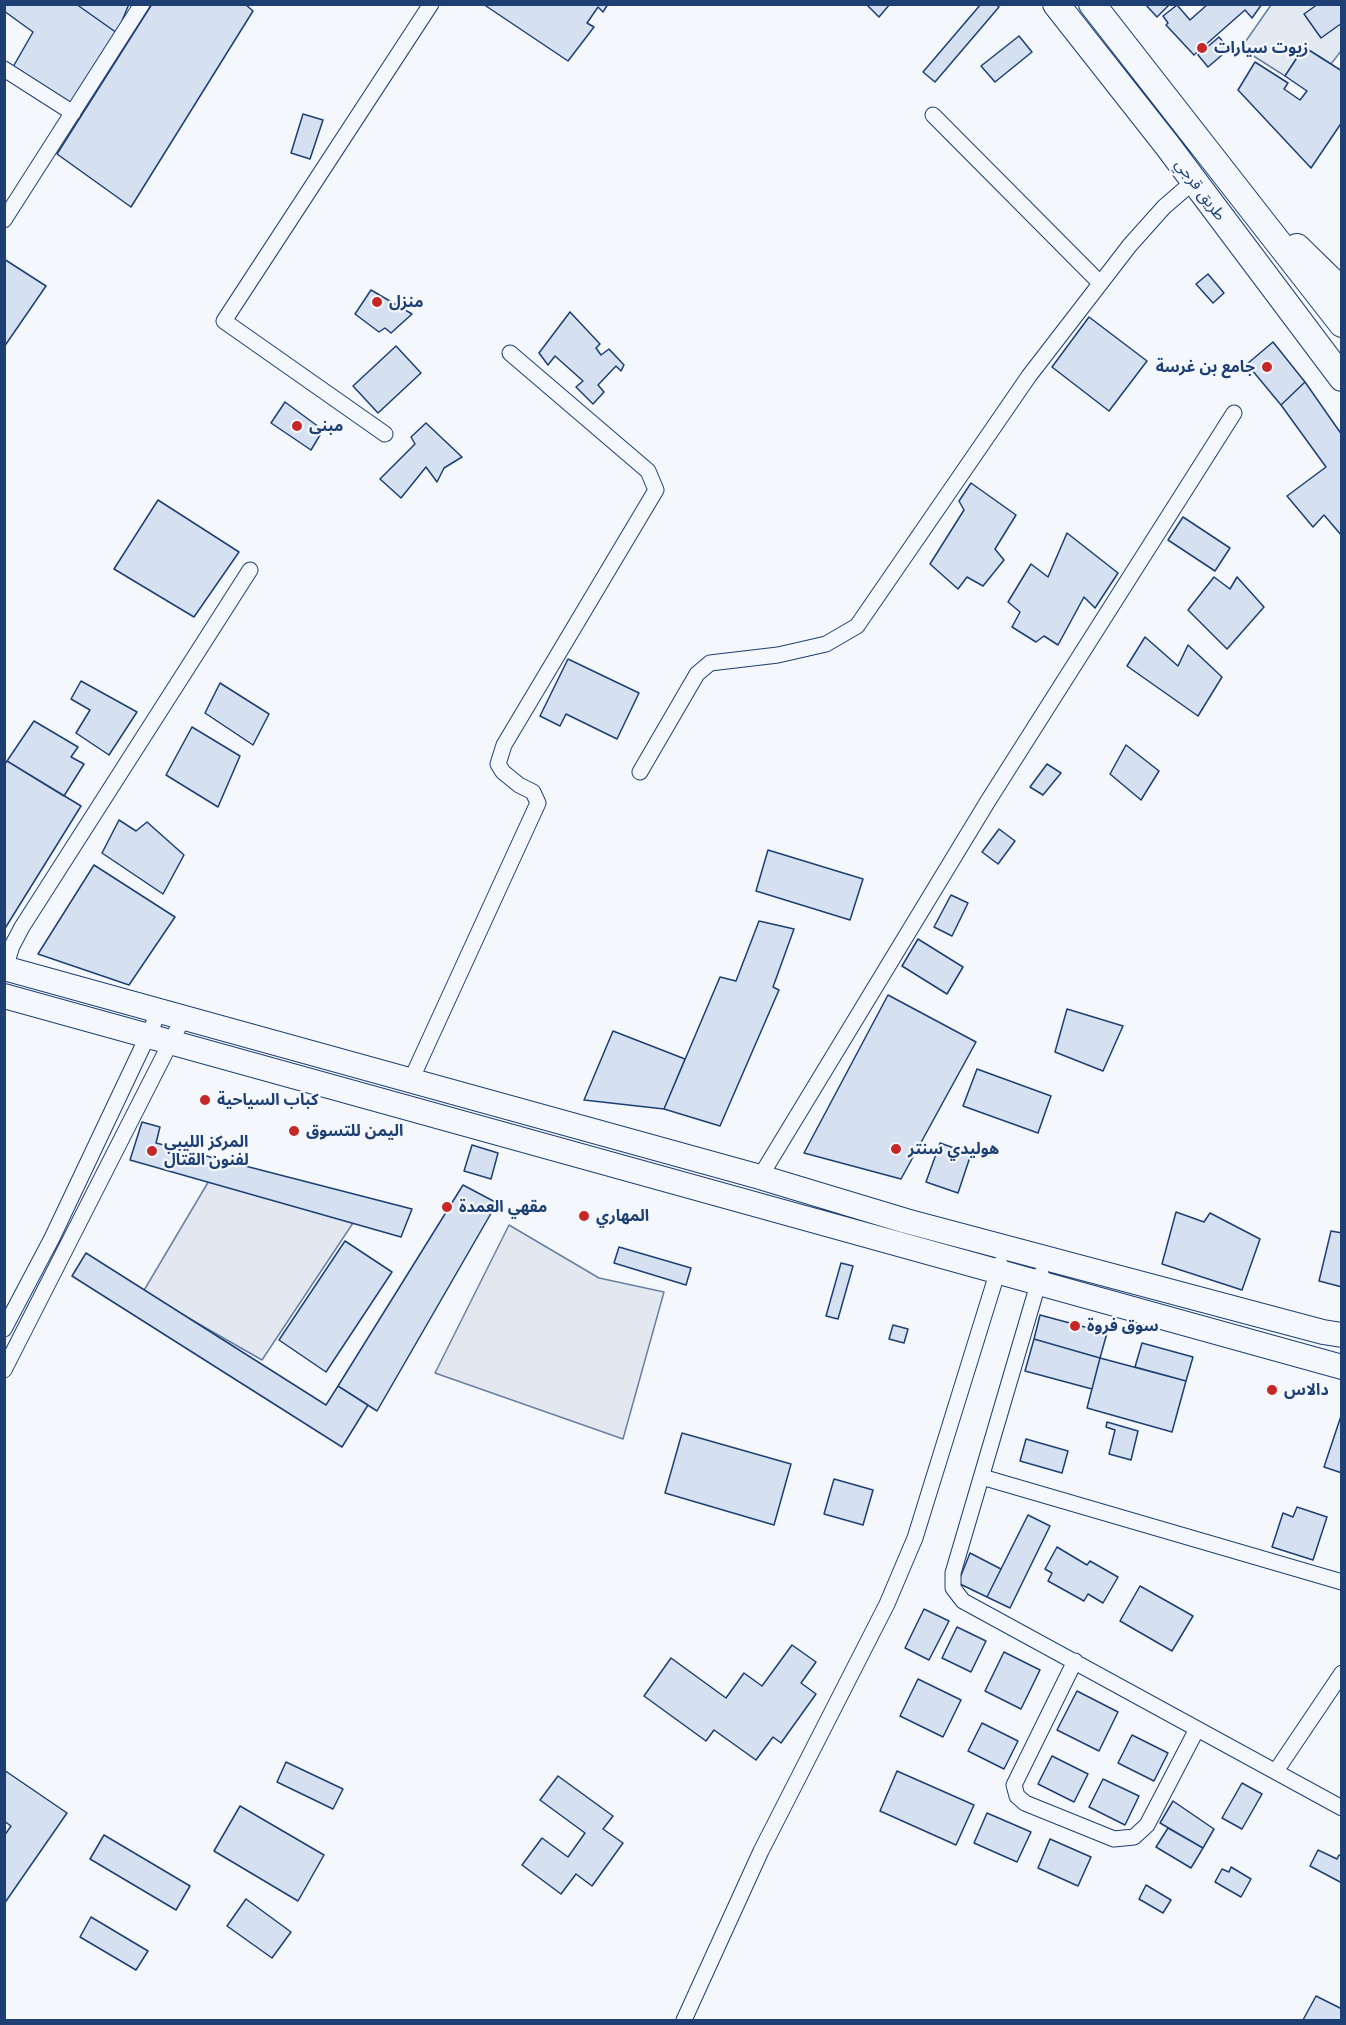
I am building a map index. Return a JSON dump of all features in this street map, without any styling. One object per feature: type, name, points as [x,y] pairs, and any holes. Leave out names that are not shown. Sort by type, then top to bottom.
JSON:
[{"type":"highway","name":"طريق قرجي","points":[[1056,4],[1194,181],[1341,378]]},
{"type":"highway","name":"طريق قرجي","points":[[1092,4],[1341,324]]},
{"type":"highway","points":[[1240,195],[1341,291]]},
{"type":"highway","points":[[1325,357],[1341,385]]},
{"type":"main road","points":[[5,968],[760,1176],[1045,1258],[1341,1335]]},
{"type":"main road","points":[[4,996],[1341,1366]]},
{"type":"street","points":[[4,220],[142,4]]},
{"type":"street","points":[[385,434],[224,321],[431,4]]},
{"type":"street","points":[[4,69],[73,113]]},
{"type":"street","points":[[933,115],[1100,282]]},
{"type":"street","points":[[640,772],[697,674],[710,663],[778,655],[826,644],[857,626],[1029,376],[1100,282],[1147,225],[1194,181]]},
{"type":"street","points":[[411,1080],[538,803],[533,792],[511,779],[498,764],[504,745],[656,490],[648,471],[510,353]]},
{"type":"street","points":[[760,1176],[988,801],[1234,413]]},
{"type":"street","points":[[5,968],[12,946],[22,927],[250,570]]},
{"type":"street","points":[[4,1370],[68,1246],[159,1038],[159,1012]]},
{"type":"street","points":[[4,1329],[159,1038],[183,1018]]},
{"type":"street","points":[[52,1238],[68,1246]]},
{"type":"street","points":[[684,2020],[761,1851],[887,1604],[915,1538],[1005,1247]]},
{"type":"street","points":[[1045,1258],[953,1573],[953,1588],[963,1601],[1341,1808]]},
{"type":"street","points":[[982,1477],[1341,1582]]},
{"type":"street","points":[[1075,1661],[1014,1785],[1017,1796],[1024,1803],[1114,1839],[1134,1837],[1147,1825],[1197,1729]]},
{"type":"street","points":[[1276,1771],[1341,1673]]},
{"type":"shaded area","points":[[1271,5],[1341,5],[1341,51],[1331,64],[1304,47],[1285,76],[1241,48]]},
{"type":"shaded area","points":[[210,1179],[353,1223],[262,1360],[143,1292]]},
{"type":"shaded area","points":[[509,1225],[599,1278],[664,1292],[623,1439],[435,1373]]},
{"type":"building","points":[[4,4],[76,4],[117,33],[71,105],[13,67],[33,32],[4,11]]},
{"type":"building","points":[[76,4],[129,4],[117,33]]},
{"type":"building","points":[[152,4],[245,4],[253,11],[131,207],[57,154]]},
{"type":"building","points":[[483,4],[608,4],[603,12],[598,7],[587,23],[594,27],[568,61]]},
{"type":"building","points":[[866,4],[890,4],[879,17]]},
{"type":"building","points":[[981,4],[996,4],[999,7],[935,82],[923,72]]},
{"type":"building","points":[[1145,4],[1170,4],[1157,17]]},
{"type":"building","points":[[1208,4],[1262,4],[1252,18],[1245,10],[1194,55],[1166,25],[1168,23],[1163,16],[1177,5],[1190,20]]},
{"type":"building","points":[[1318,4],[1342,4],[1342,23],[1321,38],[1304,14]]},
{"type":"building","points":[[1019,36],[1032,52],[995,82],[981,66]]},
{"type":"building","points":[[1219,37],[1229,49],[1208,67],[1198,55]]},
{"type":"building","points":[[1304,47],[1342,71],[1342,122],[1311,168],[1238,90],[1255,62],[1288,83],[1284,89],[1300,100],[1307,91],[1285,76]]},
{"type":"building","points":[[303,114],[323,120],[310,159],[291,153]]},
{"type":"building","points":[[4,259],[46,286],[4,347]]},
{"type":"building","points":[[1208,274],[1224,293],[1213,303],[1196,284]]},
{"type":"building","name":"منزل","points":[[371,290],[412,314],[391,333],[385,328],[379,332],[355,314]]},
{"type":"building","points":[[570,312],[600,344],[596,348],[601,355],[609,349],[624,365],[621,371],[616,366],[598,385],[604,392],[593,404],[576,387],[583,381],[555,356],[548,365],[539,353]]},
{"type":"building","points":[[1089,317],[1147,361],[1109,411],[1052,367]]},
{"type":"building","points":[[1273,342],[1305,382],[1281,405],[1247,364]]},
{"type":"building","points":[[396,346],[421,373],[378,413],[353,386]]},
{"type":"building","points":[[1305,382],[1342,435],[1342,536],[1324,515],[1313,527],[1287,496],[1326,467],[1281,405]]},
{"type":"building","name":"مبنى","points":[[285,402],[323,430],[311,450],[271,423]]},
{"type":"building","points":[[426,423],[462,457],[444,468],[437,482],[426,467],[401,498],[380,479],[415,444],[411,437]]},
{"type":"building","points":[[971,483],[1016,515],[995,549],[1004,560],[983,586],[967,577],[958,589],[930,564],[964,510],[959,501]]},
{"type":"building","points":[[158,500],[239,552],[194,617],[114,569]]},
{"type":"building","points":[[1183,517],[1230,548],[1215,571],[1168,540]]},
{"type":"building","points":[[1067,533],[1118,573],[1095,608],[1084,597],[1058,645],[1044,636],[1036,642],[1012,627],[1020,612],[1008,602],[1031,564],[1048,577]]},
{"type":"building","points":[[1214,577],[1230,589],[1237,577],[1264,607],[1227,649],[1188,610]]},
{"type":"building","points":[[1145,637],[1178,666],[1188,645],[1222,677],[1198,716],[1127,666]]},
{"type":"building","points":[[568,659],[639,693],[617,739],[566,714],[560,726],[540,716]]},
{"type":"building","points":[[81,681],[137,712],[109,755],[76,733],[90,710],[71,699]]},
{"type":"building","points":[[220,683],[269,714],[253,745],[205,713]]},
{"type":"building","points":[[34,721],[78,747],[71,757],[84,764],[64,796],[7,761]]},
{"type":"building","points":[[192,727],[240,756],[218,807],[166,775]]},
{"type":"building","points":[[1126,745],[1159,771],[1141,800],[1110,774]]},
{"type":"building","points":[[7,761],[81,806],[4,930],[4,765]]},
{"type":"building","points":[[1047,764],[1061,773],[1043,795],[1030,787]]},
{"type":"building","points":[[119,820],[136,831],[147,822],[184,855],[163,894],[102,853]]},
{"type":"building","points":[[999,829],[1015,841],[998,864],[982,852]]},
{"type":"building","points":[[768,850],[863,879],[850,920],[756,891]]},
{"type":"building","points":[[94,865],[175,917],[129,985],[38,954]]},
{"type":"building","points":[[951,895],[968,903],[952,936],[934,927]]},
{"type":"building","points":[[759,921],[794,929],[773,987],[779,990],[720,1126],[664,1109],[720,977],[736,981]]},
{"type":"building","points":[[918,939],[963,967],[947,994],[902,966]]},
{"type":"building","points":[[888,995],[976,1042],[901,1179],[804,1153]]},
{"type":"building","points":[[1067,1009],[1123,1026],[1103,1071],[1055,1052]]},
{"type":"building","points":[[613,1031],[685,1059],[664,1109],[584,1100]]},
{"type":"building","points":[[977,1069],[1051,1096],[1038,1133],[963,1106]]},
{"type":"building","points":[[142,1122],[160,1127],[156,1143],[412,1209],[401,1237],[130,1160]]},
{"type":"building","points":[[940,1143],[971,1154],[958,1193],[926,1182]]},
{"type":"building","points":[[472,1145],[498,1153],[491,1179],[464,1171]]},
{"type":"building","points":[[463,1185],[497,1203],[377,1411],[338,1386]]},
{"type":"building","points":[[1176,1212],[1204,1222],[1210,1213],[1260,1239],[1242,1290],[1162,1264]]},
{"type":"building","points":[[1331,1231],[1342,1233],[1342,1287],[1319,1281]]},
{"type":"building","points":[[345,1241],[392,1272],[326,1372],[279,1340]]},
{"type":"building","points":[[619,1247],[691,1268],[686,1285],[614,1263]]},
{"type":"building","points":[[86,1253],[326,1405],[338,1386],[368,1405],[342,1447],[72,1276]]},
{"type":"building","points":[[841,1263],[853,1266],[838,1319],[826,1316]]},
{"type":"building","points":[[1040,1315],[1107,1333],[1100,1358],[1034,1339]]},
{"type":"building","points":[[893,1325],[908,1329],[904,1343],[889,1339]]},
{"type":"building","points":[[1034,1339],[1100,1358],[1092,1389],[1025,1371]]},
{"type":"building","points":[[1142,1343],[1193,1357],[1186,1381],[1135,1367]]},
{"type":"building","points":[[1100,1358],[1186,1381],[1172,1432],[1087,1408]]},
{"type":"building","points":[[1342,1413],[1342,1473],[1324,1467]]},
{"type":"building","points":[[1107,1422],[1138,1431],[1131,1460],[1109,1454],[1115,1430],[1106,1427]]},
{"type":"building","points":[[682,1433],[791,1464],[774,1525],[665,1493]]},
{"type":"building","points":[[1026,1439],[1068,1451],[1062,1473],[1020,1461]]},
{"type":"building","points":[[834,1479],[873,1490],[863,1525],[824,1514]]},
{"type":"building","points":[[1297,1507],[1327,1517],[1313,1560],[1272,1547],[1283,1513],[1293,1517]]},
{"type":"building","points":[[1028,1515],[1050,1526],[1010,1608],[987,1597]]},
{"type":"building","points":[[1057,1547],[1087,1565],[1090,1561],[1118,1577],[1103,1603],[1088,1594],[1084,1601],[1048,1581],[1052,1573],[1045,1569]]},
{"type":"building","points":[[970,1553],[1001,1569],[987,1597],[958,1583]]},
{"type":"building","points":[[1140,1586],[1193,1616],[1172,1651],[1120,1621]]},
{"type":"building","points":[[924,1609],[949,1621],[929,1660],[905,1648]]},
{"type":"building","points":[[957,1627],[986,1641],[971,1672],[942,1658]]},
{"type":"building","points":[[792,1645],[816,1662],[801,1683],[816,1694],[781,1743],[773,1737],[756,1760],[714,1730],[706,1741],[644,1696],[671,1658],[726,1698],[744,1673],[762,1686]]},
{"type":"building","points":[[1004,1652],[1040,1670],[1021,1709],[985,1691]]},
{"type":"building","points":[[918,1679],[961,1700],[943,1737],[900,1716]]},
{"type":"building","points":[[1077,1691],[1118,1712],[1099,1751],[1057,1730]]},
{"type":"building","points":[[982,1723],[1018,1741],[1004,1769],[968,1751]]},
{"type":"building","points":[[1132,1735],[1168,1753],[1154,1781],[1118,1763]]},
{"type":"building","points":[[1052,1756],[1088,1774],[1074,1802],[1038,1784]]},
{"type":"building","points":[[286,1762],[343,1789],[333,1809],[277,1782]]},
{"type":"building","points":[[4,1770],[67,1813],[4,1904],[4,1836],[11,1826],[4,1821]]},
{"type":"building","points":[[897,1771],[974,1805],[956,1845],[880,1811]]},
{"type":"building","points":[[558,1776],[613,1816],[603,1829],[623,1843],[592,1886],[576,1874],[561,1894],[522,1865],[542,1838],[568,1857],[585,1833],[540,1800]]},
{"type":"building","points":[[1103,1779],[1139,1796],[1125,1825],[1089,1807]]},
{"type":"building","points":[[1242,1783],[1262,1794],[1242,1829],[1222,1818]]},
{"type":"building","points":[[1173,1801],[1214,1829],[1203,1848],[1160,1823]]},
{"type":"building","points":[[240,1806],[324,1855],[298,1901],[214,1851]]},
{"type":"building","points":[[987,1813],[1031,1832],[1017,1862],[974,1843]]},
{"type":"building","points":[[1168,1828],[1203,1848],[1191,1868],[1156,1847]]},
{"type":"building","points":[[104,1835],[190,1886],[176,1910],[90,1859]]},
{"type":"building","points":[[1050,1839],[1091,1857],[1078,1886],[1038,1868]]},
{"type":"building","points":[[1318,1850],[1337,1859],[1339,1855],[1342,1856],[1342,1883],[1310,1866]]},
{"type":"building","points":[[1231,1867],[1251,1879],[1241,1897],[1215,1882],[1222,1869],[1229,1872]]},
{"type":"building","points":[[1146,1885],[1171,1900],[1163,1913],[1139,1899]]},
{"type":"building","points":[[246,1899],[291,1932],[272,1958],[227,1926]]},
{"type":"building","points":[[91,1917],[148,1951],[136,1970],[80,1937]]},
{"type":"building","points":[[1316,1996],[1342,2009],[1342,2020],[1303,2020]]},
{"type":"place","name":"زيوت سيارات","points":[[1202,48]]},
{"type":"place","name":"منزل","points":[[377,302]]},
{"type":"place","name":"جامع بن غرسة","points":[[1267,367]]},
{"type":"place","name":"مبنى","points":[[297,426]]},
{"type":"place","name":"كباب السياحية","points":[[205,1100]]},
{"type":"place","name":"اليمن للتسوق","points":[[294,1131]]},
{"type":"place","name":"هوليدي سنتر","points":[[896,1149]]},
{"type":"place","name":"المركز الليبي لفنون القتال","points":[[152,1151]]},
{"type":"place","name":"مقهي العمدة","points":[[447,1207]]},
{"type":"place","name":"المهاري","points":[[584,1216]]},
{"type":"place","name":"سوق فروة","points":[[1075,1326]]},
{"type":"place","name":"دالاس","points":[[1272,1390]]}]
